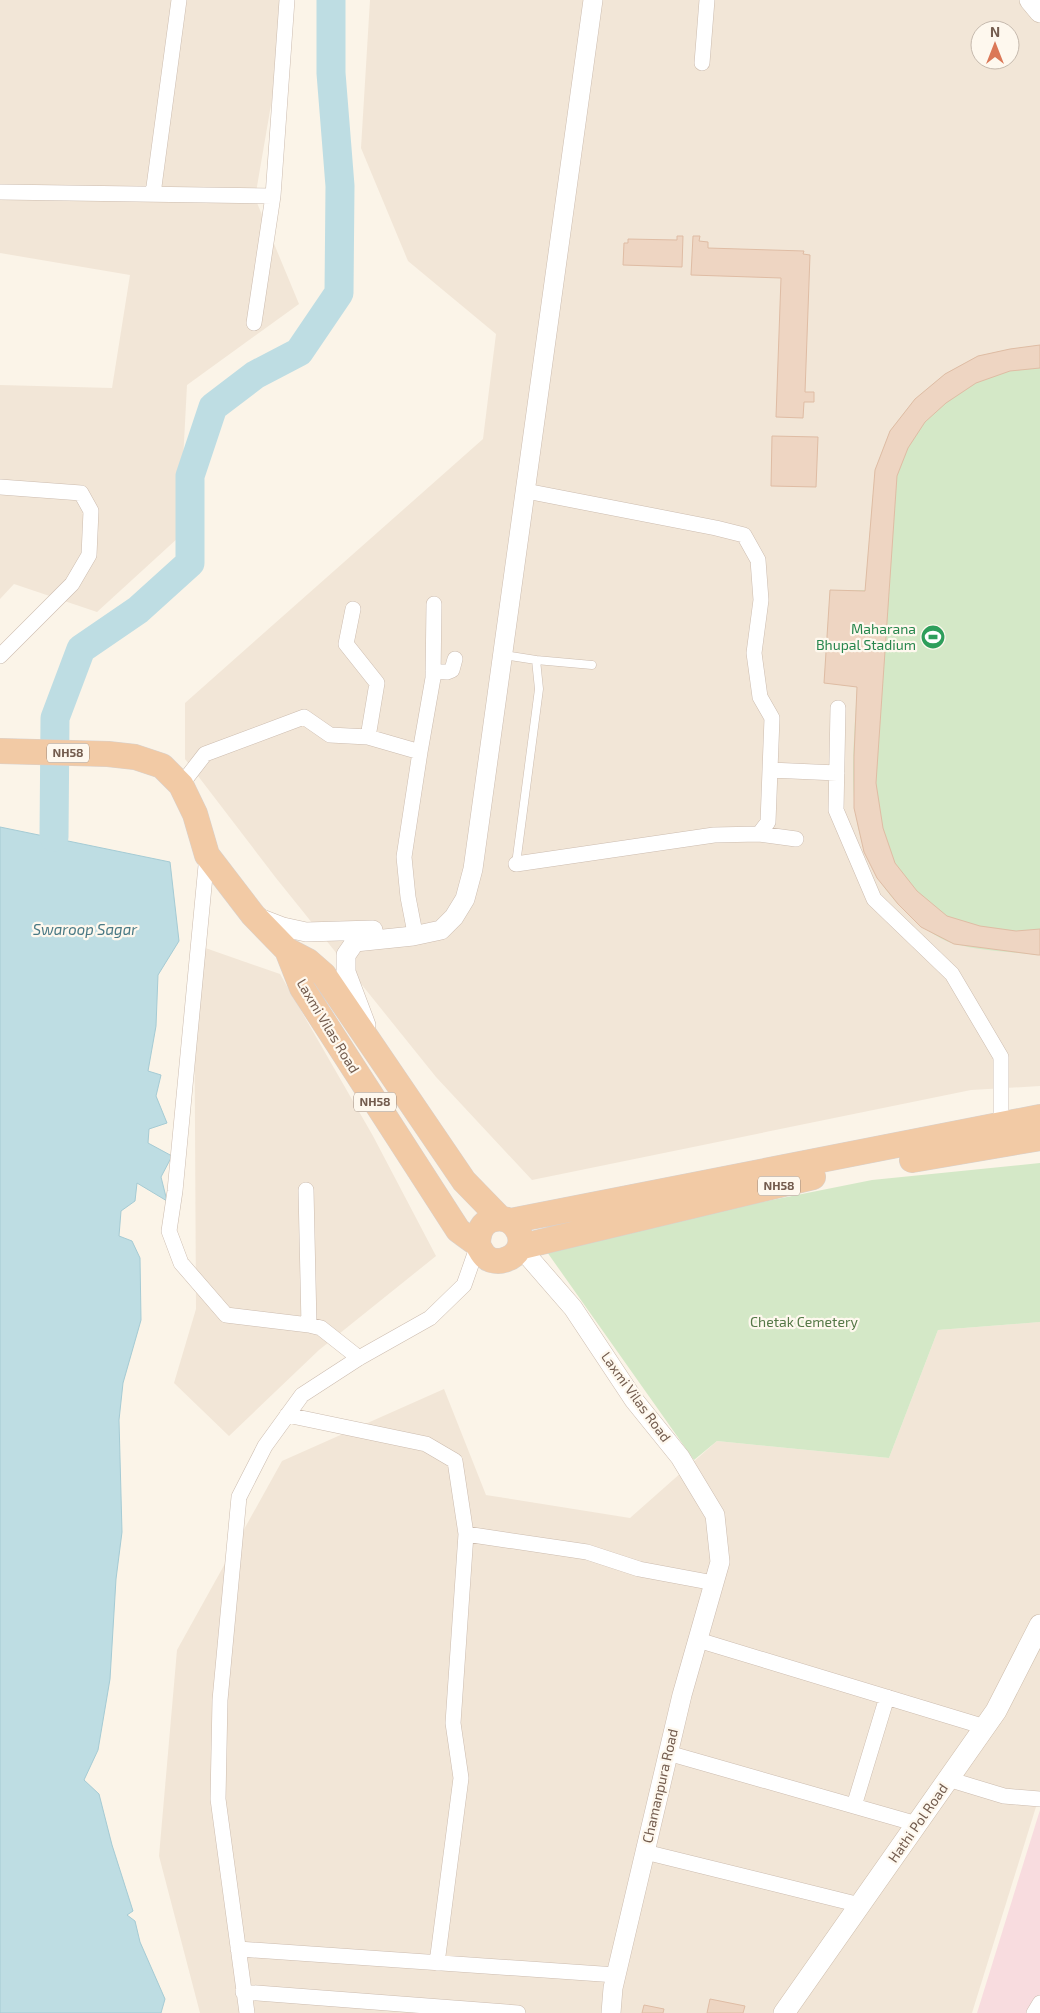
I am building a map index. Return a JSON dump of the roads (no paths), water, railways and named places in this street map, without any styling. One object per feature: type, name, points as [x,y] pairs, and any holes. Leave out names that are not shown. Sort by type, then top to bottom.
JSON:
[{"type":"highway","name":"Laxmi Vilas Road","points":[[0,751],[136,757],[162,766],[181,785],[195,814],[207,855],[253,916],[287,950],[302,988],[458,1230],[478,1245],[486,1257],[498,1262],[512,1258],[520,1247],[521,1237],[517,1228],[505,1220]]},
{"type":"highway","name":"NH58","points":[[287,950],[308,962],[324,975],[464,1181],[505,1220]]},
{"type":"highway","name":"NH58","points":[[520,1247],[1001,1135],[1040,1117]]},
{"type":"highway","name":"NH58","points":[[478,1245],[478,1235],[482,1226],[490,1220],[505,1220],[1001,1135],[1040,1138]]},
{"type":"main road","points":[[1030,0],[1040,12]]},
{"type":"main road","name":"Hathi Pol Road","points":[[784,2013],[996,1711],[1040,1625]]},
{"type":"street","points":[[153,194],[179,0]]},
{"type":"street","points":[[254,323],[273,196],[287,0]]},
{"type":"street","points":[[378,1057],[346,972],[346,955],[355,942],[413,936],[442,930],[454,916],[465,898],[473,869],[593,0]]},
{"type":"street","points":[[702,63],[707,0]]},
{"type":"street","points":[[0,192],[273,196]]},
{"type":"street","points":[[0,487],[81,493],[92,511],[89,555],[72,584],[0,656]]},
{"type":"street","points":[[526,491],[744,534],[758,560],[761,600],[754,653],[760,697],[772,718],[768,822],[759,834]]},
{"type":"street","points":[[414,928],[408,897],[404,857],[433,671],[434,604]]},
{"type":"street","points":[[353,609],[346,644],[377,683],[368,737]]},
{"type":"street","points":[[433,671],[448,672],[452,670],[454,659]]},
{"type":"street","points":[[838,708],[836,810],[874,899],[952,974],[1001,1057],[1001,1135]]},
{"type":"street","points":[[181,785],[205,754],[304,717],[330,734],[368,737],[420,752]]},
{"type":"street","points":[[770,770],[837,773]]},
{"type":"street","points":[[516,864],[714,835],[759,834],[796,839]]},
{"type":"street","points":[[207,855],[176,1181],[169,1230],[181,1263],[226,1315],[321,1328],[360,1358]]},
{"type":"street","points":[[253,916],[283,927],[306,932],[339,932],[414,928],[438,924],[454,916]]},
{"type":"street","points":[[306,1190],[309,1325]]},
{"type":"street","points":[[247,2013],[218,1799],[222,1680],[240,1497],[265,1446],[302,1395],[360,1358],[430,1318],[464,1285],[478,1245]]},
{"type":"street","name":"Laxmi Vilas Road","points":[[520,1247],[573,1308],[634,1400],[680,1457],[715,1515],[720,1562]]},
{"type":"street","points":[[287,1416],[426,1444],[455,1461],[466,1534],[453,1723],[461,1778],[437,1962]]},
{"type":"street","points":[[466,1534],[587,1552],[639,1569],[714,1583]]},
{"type":"street","name":"Chamanpura Road","points":[[611,2013],[616,1975],[682,1695],[720,1562]]},
{"type":"street","points":[[698,1640],[985,1727]]},
{"type":"street","points":[[854,1806],[887,1697]]},
{"type":"street","points":[[668,1753],[917,1824]]},
{"type":"street","points":[[948,1779],[1004,1796],[1040,1799]]},
{"type":"street","points":[[645,1852],[860,1905]]},
{"type":"street","points":[[238,1949],[616,1975]]},
{"type":"street","points":[[243,1992],[430,2009],[518,2013]]},
{"type":"street","points":[[1034,2013],[1040,2003]]},
{"type":"lane","points":[[504,655],[592,665]]},
{"type":"lane","points":[[516,864],[539,689],[536,660]]},
{"type":"water","name":"Swaroop Sagar","points":[[0,827],[170,862],[179,941],[158,975],[156,1026],[148,1071],[161,1075],[156,1096],[167,1123],[149,1129],[148,1143],[172,1156],[161,1177],[167,1201],[137,1183],[135,1201],[121,1211],[119,1236],[132,1241],[140,1258],[141,1320],[123,1383],[119,1420],[122,1532],[116,1579],[110,1679],[98,1750],[84,1780],[99,1794],[112,1845],[133,1911],[127,1915],[135,1921],[140,1942],[165,1999],[161,2013],[0,2013]]},
{"type":"waterway","points":[[54,837],[55,718],[81,649],[138,610],[190,563],[190,476],[213,407],[255,375],[299,352],[339,293],[340,186],[331,73],[331,0]]},
{"type":"place","name":"Maharana Bhupal Stadium","points":[[933,637]]},
{"type":"park label","name":"Chetak Cemetery","points":[[804,1322]]}]
